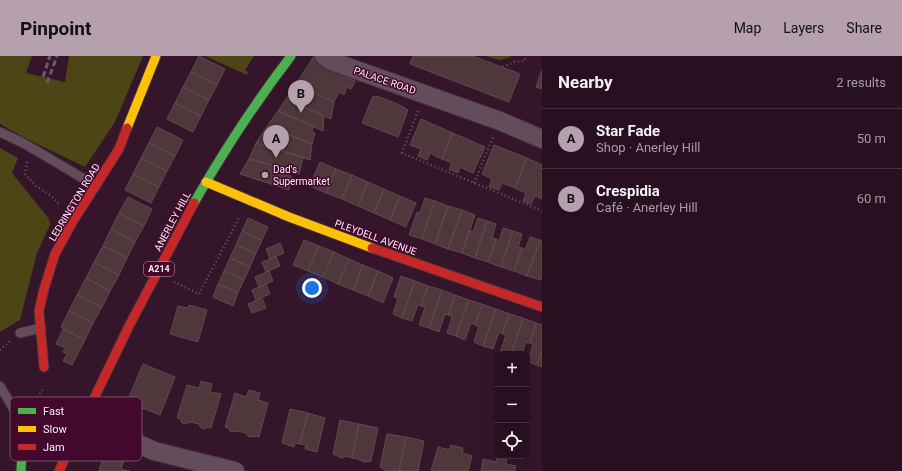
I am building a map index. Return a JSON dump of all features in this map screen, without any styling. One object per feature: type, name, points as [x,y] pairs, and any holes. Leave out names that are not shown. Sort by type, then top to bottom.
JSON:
[{"type":"street","name":"LEDRINGTON ROAD","points":[[44,367],[39,312],[44,289],[55,254],[73,221],[119,148],[156,56]]},
{"type":"street","name":"ANERLEY HILL","points":[[95,397],[118,347],[180,228],[206,182],[242,125],[291,56]]},
{"type":"street","name":"PALACE ROAD","points":[[324,56],[331,61],[344,66],[500,121],[542,139]]},
{"type":"street","name":"PLEYDELL AVENUE","points":[[206,182],[309,224],[420,265],[542,307]]},
{"type":"street","points":[[142,445],[154,451],[235,471]]},
{"type":"street","points":[[21,471],[22,461]]},
{"type":"street","name":"ANERLEY HILL","points":[[59,471],[64,461]]},
{"type":"lane","points":[[0,132],[25,144],[96,186]]},
{"type":"lane","points":[[20,333],[41,328]]},
{"type":"lane","points":[[0,386],[10,403]]},
{"type":"path","points":[[503,67],[514,62],[524,61],[526,56]]},
{"type":"path","name":"PALACE ROAD","points":[[424,94],[402,152],[542,211]]},
{"type":"path","points":[[474,183],[500,121]]},
{"type":"path","points":[[25,144],[27,164],[25,174],[36,186],[50,195],[73,221]]},
{"type":"path","points":[[155,276],[179,283],[199,294],[240,218]]},
{"type":"shaded area","points":[[0,56],[32,56],[26,73],[65,82],[69,56],[143,56],[115,122],[85,167],[25,138],[0,124]]},
{"type":"shaded area","points":[[205,56],[254,56],[245,70],[248,72],[247,75]]},
{"type":"shaded area","points":[[486,56],[509,56],[512,57],[499,60]]},
{"type":"shaded area","points":[[0,148],[18,158],[12,173],[49,219],[50,225],[37,253],[20,320],[0,332]]},
{"type":"building","points":[[199,56],[225,69],[217,85],[191,72]]},
{"type":"building","points":[[314,56],[318,56],[345,69],[342,75],[355,81],[351,89],[347,87],[344,95],[339,92],[334,102],[296,84]]},
{"type":"building","points":[[413,56],[473,56],[520,74],[509,102],[410,64]]},
{"type":"building","points":[[542,70],[542,89],[536,87]]},
{"type":"building","points":[[191,72],[217,85],[209,100],[183,87]]},
{"type":"building","points":[[296,84],[334,102],[331,119],[286,99]]},
{"type":"building","points":[[183,87],[209,100],[201,116],[175,103]]},
{"type":"building","points":[[373,96],[380,97],[400,105],[408,110],[398,137],[362,123]]},
{"type":"building","points":[[286,99],[324,116],[323,131],[278,111]]},
{"type":"building","points":[[175,103],[201,116],[193,132],[167,119]]},
{"type":"building","points":[[278,111],[313,126],[312,132],[315,133],[312,144],[267,126]]},
{"type":"building","points":[[421,119],[453,133],[442,159],[430,153],[427,160],[418,156],[421,149],[410,145]]},
{"type":"building","points":[[267,126],[312,144],[310,160],[256,143]]},
{"type":"building","points":[[157,127],[183,140],[175,156],[149,143]]},
{"type":"building","points":[[453,133],[485,147],[473,173],[460,167],[458,173],[449,169],[452,163],[442,159]]},
{"type":"building","points":[[149,143],[175,156],[167,171],[141,158]]},
{"type":"building","points":[[256,143],[303,157],[299,174],[284,168],[249,159]]},
{"type":"building","points":[[494,145],[527,158],[515,188],[502,183],[499,190],[489,187],[492,179],[482,174]]},
{"type":"building","points":[[141,158],[167,171],[159,187],[133,174]]},
{"type":"building","points":[[527,158],[542,165],[542,199],[535,196],[531,204],[523,201],[526,193],[515,188]]},
{"type":"building","name":"Dad's Supermarket","points":[[249,159],[284,168],[282,174],[291,176],[289,190],[240,174]]},
{"type":"building","points":[[320,162],[336,169],[326,193],[310,186]]},
{"type":"building","points":[[336,169],[352,175],[342,199],[326,193]]},
{"type":"building","points":[[133,174],[159,187],[151,203],[125,190]]},
{"type":"building","points":[[352,175],[368,182],[358,206],[342,199]]},
{"type":"building","points":[[368,182],[384,189],[374,213],[358,206]]},
{"type":"building","points":[[384,189],[400,196],[390,220],[374,213]]},
{"type":"building","points":[[400,196],[416,203],[406,227],[390,220]]},
{"type":"building","points":[[128,197],[152,209],[144,226],[119,213]]},
{"type":"building","points":[[425,198],[435,201],[422,239],[409,235],[417,212],[420,213]]},
{"type":"building","points":[[435,201],[448,206],[435,244],[422,239]]},
{"type":"building","points":[[448,206],[462,210],[448,249],[435,244]]},
{"type":"building","points":[[462,210],[475,215],[462,253],[448,249]]},
{"type":"building","points":[[119,213],[144,226],[135,242],[111,229]]},
{"type":"building","points":[[248,218],[268,227],[262,240],[242,231]]},
{"type":"building","points":[[478,218],[487,221],[475,258],[462,253],[469,230],[473,232]]},
{"type":"building","points":[[487,221],[496,224],[492,238],[496,239],[488,262],[475,258]]},
{"type":"building","points":[[503,228],[513,231],[501,267],[488,262],[496,239],[499,241]]},
{"type":"building","points":[[111,229],[135,242],[127,258],[103,246]]},
{"type":"building","points":[[242,231],[262,240],[256,253],[236,245]]},
{"type":"building","points":[[513,231],[522,234],[518,247],[522,248],[514,271],[501,267]]},
{"type":"building","points":[[530,237],[540,240],[527,276],[514,271],[522,248],[525,250]]},
{"type":"building","points":[[304,240],[319,246],[308,271],[293,265]]},
{"type":"building","points":[[540,240],[542,241],[541,280],[527,276]]},
{"type":"building","points":[[280,243],[284,253],[270,259],[266,249]]},
{"type":"building","points":[[236,245],[256,253],[250,267],[230,258]]},
{"type":"building","points":[[103,246],[127,258],[119,275],[94,262]]},
{"type":"building","points":[[319,246],[334,252],[323,277],[308,271]]},
{"type":"building","points":[[334,252],[349,259],[338,284],[323,277]]},
{"type":"building","points":[[276,257],[280,266],[266,272],[262,262]]},
{"type":"building","points":[[230,258],[250,267],[244,280],[224,271]]},
{"type":"building","points":[[349,259],[363,265],[353,290],[338,284]]},
{"type":"building","points":[[94,262],[119,275],[110,291],[86,278]]},
{"type":"building","points":[[363,265],[378,271],[368,296],[353,290]]},
{"type":"building","points":[[224,271],[244,280],[238,293],[218,284]]},
{"type":"building","points":[[269,271],[273,281],[259,287],[255,277]]},
{"type":"building","points":[[378,271],[393,278],[383,303],[368,296]]},
{"type":"building","points":[[401,276],[415,281],[402,318],[393,314],[398,298],[394,297]]},
{"type":"building","points":[[86,278],[110,291],[102,307],[77,295]]},
{"type":"building","points":[[415,281],[428,286],[421,306],[418,305],[412,321],[402,318]]},
{"type":"building","points":[[218,284],[238,293],[233,306],[213,297]]},
{"type":"building","points":[[266,284],[270,294],[256,300],[252,290]]},
{"type":"building","points":[[428,286],[442,290],[429,328],[419,325],[425,307],[421,306]]},
{"type":"building","points":[[442,290],[455,295],[448,315],[445,314],[439,332],[429,328]]},
{"type":"building","points":[[77,295],[102,307],[93,323],[69,311]]},
{"type":"building","points":[[455,295],[469,300],[456,336],[447,333],[452,317],[448,315]]},
{"type":"building","points":[[262,298],[266,308],[252,313],[248,304]]},
{"type":"building","points":[[469,300],[482,304],[475,325],[471,323],[465,340],[456,336]]},
{"type":"building","points":[[482,304],[496,309],[483,346],[474,342],[479,326],[475,325]]},
{"type":"building","points":[[189,305],[207,310],[198,342],[170,334],[178,306],[188,308]]},
{"type":"building","points":[[496,309],[510,314],[502,334],[499,332],[493,349],[483,346]]},
{"type":"building","points":[[69,311],[93,323],[85,340],[61,327]]},
{"type":"building","points":[[510,314],[523,318],[512,351],[501,351],[506,335],[502,334]]},
{"type":"building","points":[[523,318],[536,323],[530,343],[526,342],[523,351],[512,351]]},
{"type":"building","points":[[536,323],[542,325],[542,351],[537,365],[530,363],[530,355],[533,345],[530,343]]},
{"type":"building","points":[[63,329],[85,340],[72,365],[63,361],[67,354],[63,352],[65,348],[56,344]]},
{"type":"building","points":[[542,351],[542,367],[537,365]]},
{"type":"building","points":[[143,364],[175,377],[160,415],[142,408],[142,397],[129,397]]},
{"type":"building","points":[[201,381],[212,384],[210,392],[221,394],[211,428],[208,427],[204,429],[201,428],[199,424],[190,422],[186,424],[182,423],[180,419],[177,418],[187,385],[199,388]]},
{"type":"building","points":[[249,390],[260,393],[258,400],[268,403],[259,437],[249,437],[246,433],[230,431],[225,427],[235,393],[246,397]]},
{"type":"building","points":[[290,409],[308,413],[300,444],[295,443],[294,447],[282,443]]},
{"type":"building","points":[[308,413],[325,418],[317,452],[305,449],[306,445],[300,444]]},
{"type":"building","points":[[340,420],[359,424],[352,458],[346,456],[342,458],[333,454]]},
{"type":"building","points":[[359,424],[378,428],[371,461],[364,462],[352,458]]},
{"type":"building","points":[[387,434],[406,437],[399,471],[386,471],[380,467]]},
{"type":"building","points":[[406,437],[424,441],[418,471],[399,471]]},
{"type":"building","points":[[451,445],[463,448],[462,453],[472,456],[468,471],[431,471],[438,447],[450,450]]},
{"type":"building","points":[[483,459],[496,462],[497,459],[507,460],[506,464],[516,466],[515,471],[481,471]]},
{"type":"building","points":[[102,461],[124,461],[121,469],[130,471],[99,471]]},
{"type":"railway","points":[[43,77],[50,56]]},
{"type":"railway","points":[[47,83],[57,56]]},
{"type":"traffic: fast","points":[[194,203],[240,128],[291,56]]},
{"type":"traffic: fast","points":[[21,471],[22,461]]},
{"type":"traffic: slow","points":[[127,128],[156,56]]},
{"type":"traffic: slow","points":[[206,182],[289,217],[372,248]]},
{"type":"traffic: jam","points":[[44,367],[39,311],[55,254],[73,221],[119,149],[127,128]]},
{"type":"traffic: jam","points":[[95,397],[129,326],[194,203]]},
{"type":"traffic: jam","points":[[372,248],[542,307]]},
{"type":"traffic: jam","points":[[59,471],[64,461]]},
{"type":"place","name":"Crespidia","points":[[301,113]]},
{"type":"place","name":"Star Fade","points":[[276,158]]},
{"type":"place","name":"Dad's Supermarket","points":[[265,175]]}]
